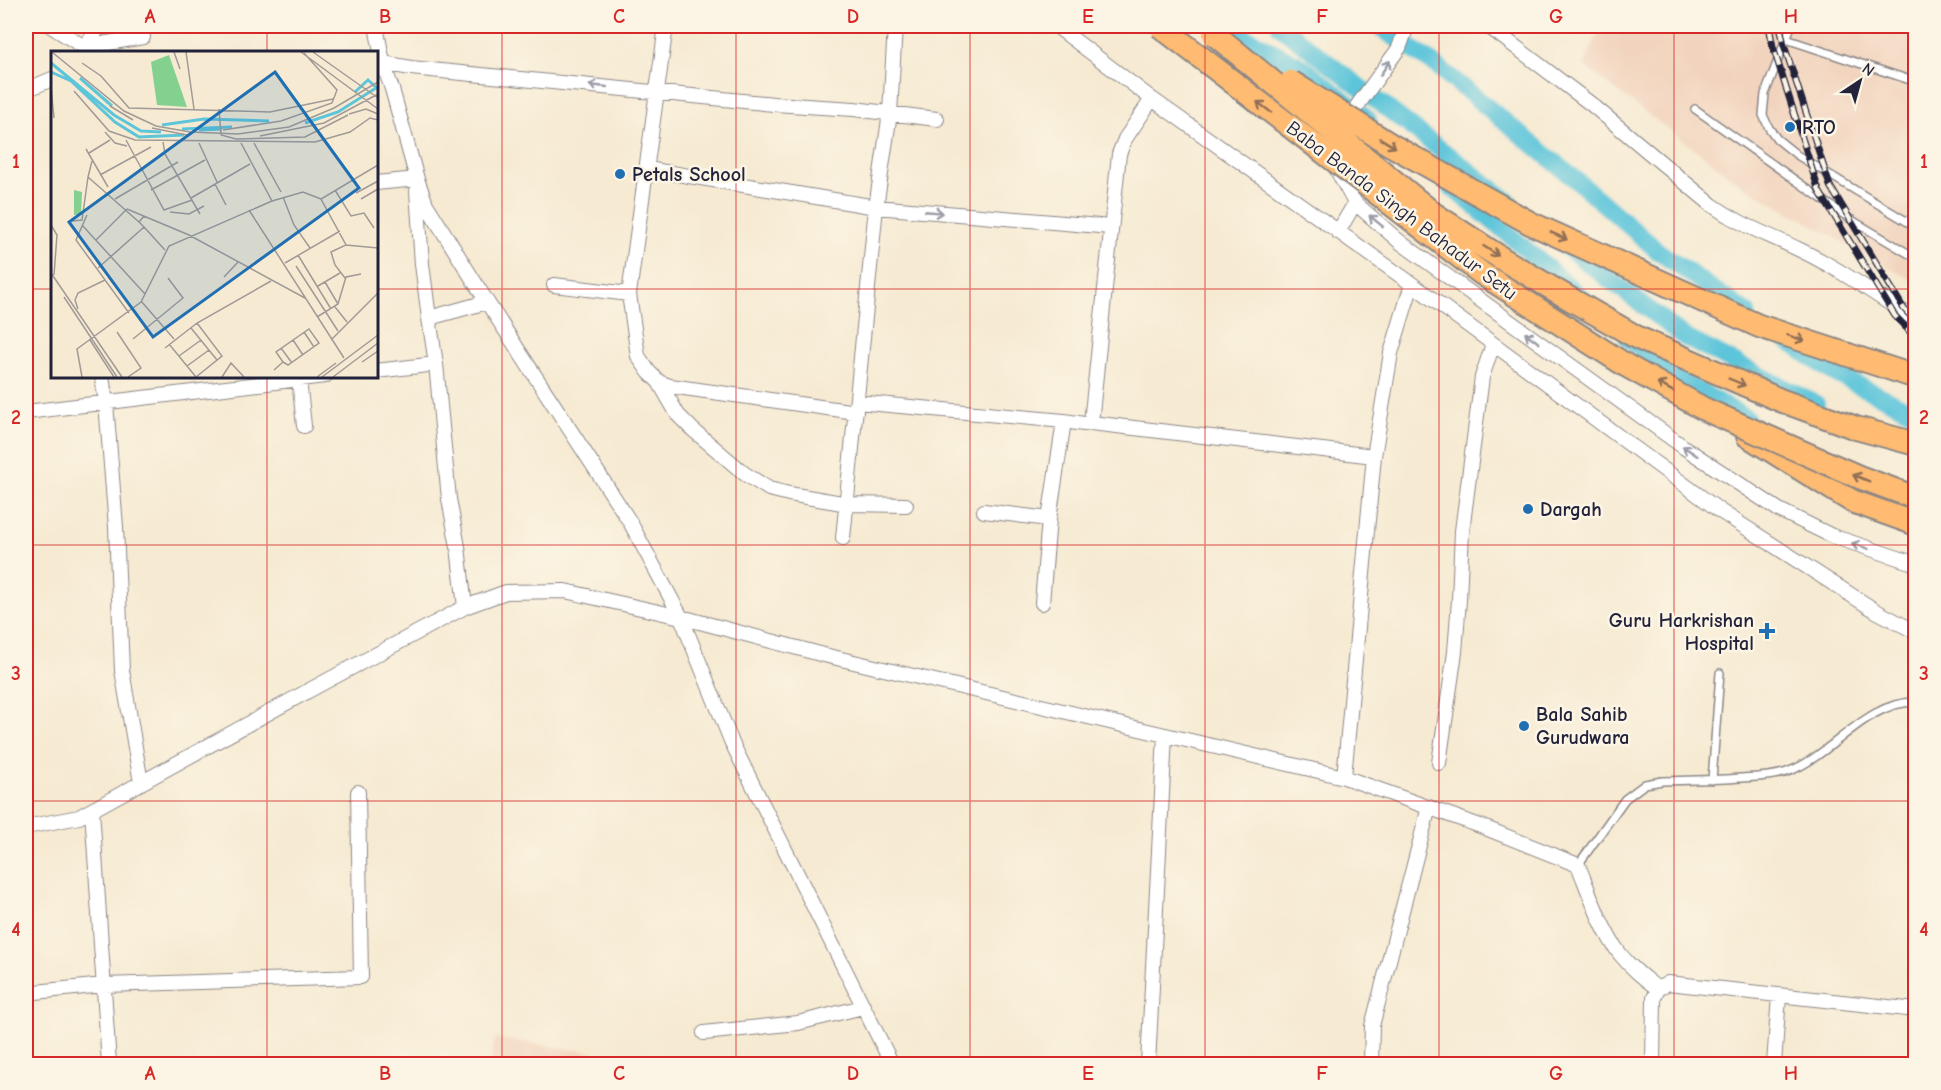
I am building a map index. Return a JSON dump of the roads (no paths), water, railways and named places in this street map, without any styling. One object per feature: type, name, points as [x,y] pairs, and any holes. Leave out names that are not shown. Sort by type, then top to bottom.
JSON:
[{"type":"highway","name":"Baba Banda Singh Bahadur Setu","points":[[1160,26],[1481,273],[1627,366],[1704,409],[1859,477],[1916,498]]},
{"type":"highway","name":"Baba Banda Singh Bahadur Setu","points":[[1208,30],[1436,215],[1504,260],[1572,300],[1638,338],[1769,396],[1856,428],[1916,444]]},
{"type":"highway","points":[[1208,30],[1391,146],[1530,223],[1759,326],[1916,378]]},
{"type":"highway","points":[[1704,409],[1852,501],[1916,524]]},
{"type":"street","points":[[51,26],[86,50],[143,37]]},
{"type":"street","points":[[86,50],[99,26]]},
{"type":"street","points":[[376,26],[383,63],[393,89],[426,204],[441,231],[630,522],[681,617],[732,743],[892,1065]]},
{"type":"street","points":[[666,26],[629,294],[638,356],[658,382],[678,415],[755,482],[789,495],[848,504],[906,505]]},
{"type":"street","points":[[843,538],[876,207],[890,113],[895,26]]},
{"type":"street","points":[[1056,26],[1152,99],[1412,285],[1720,511],[1876,611],[1916,632]]},
{"type":"street","points":[[1407,26],[1399,48],[1326,149],[1355,203],[1400,242],[1510,323],[1685,448],[1779,510],[1832,536],[1916,564]]},
{"type":"street","points":[[1488,26],[1591,104],[1712,206],[1732,219],[1827,265],[1916,321]]},
{"type":"street","points":[[383,63],[411,68],[938,119]]},
{"type":"street","points":[[26,90],[51,79]]},
{"type":"street","points":[[1091,423],[1119,154],[1125,139],[1152,99]]},
{"type":"street","points":[[647,169],[876,207],[1111,227]]},
{"type":"street","points":[[378,183],[417,179]]},
{"type":"street","points":[[417,179],[422,264],[436,364],[449,499],[458,547],[465,607]]},
{"type":"street","points":[[1338,232],[1355,203]]},
{"type":"street","points":[[554,285],[629,294]]},
{"type":"street","points":[[1344,777],[1374,456],[1391,353],[1412,285]]},
{"type":"street","points":[[429,318],[487,302]]},
{"type":"street","points":[[1439,763],[1455,652],[1462,531],[1482,377],[1493,344]]},
{"type":"street","points":[[378,371],[436,364]]},
{"type":"street","points":[[102,378],[116,527],[122,670],[141,783]]},
{"type":"street","points":[[26,412],[308,378]]},
{"type":"street","points":[[299,379],[304,426]]},
{"type":"street","points":[[658,382],[670,386],[856,407],[1091,423],[1374,456]]},
{"type":"street","points":[[1042,603],[1049,519],[1064,421]]},
{"type":"street","points":[[984,512],[1049,519]]},
{"type":"street","points":[[26,827],[80,817],[465,607],[506,592],[565,591],[681,617],[824,655],[1344,777],[1429,807],[1578,865],[1605,928],[1619,952],[1632,968],[1658,989]]},
{"type":"street","points":[[1148,1065],[1164,735]]},
{"type":"street","points":[[26,993],[104,985],[361,977],[358,792]]},
{"type":"street","points":[[1371,1065],[1372,1026],[1429,807]]},
{"type":"street","points":[[92,810],[109,1065]]},
{"type":"street","points":[[1653,1065],[1654,998],[1658,989],[1668,983],[1916,1010]]},
{"type":"street","points":[[1774,1065],[1779,996]]},
{"type":"street","points":[[704,1033],[798,1023],[863,1007]]},
{"type":"lane","points":[[1791,26],[1765,94],[1763,115],[1769,128],[1777,139],[1797,155],[1916,227]]},
{"type":"lane","points":[[1786,39],[1916,82]]},
{"type":"lane","points":[[1695,109],[1851,219],[1916,258]]},
{"type":"lane","points":[[1712,780],[1720,673]]},
{"type":"lane","points":[[1578,865],[1625,799],[1645,784],[1662,781],[1769,777],[1788,772],[1811,759],[1881,709],[1903,702],[1916,702]]},
{"type":"waterway","points":[[1225,26],[1305,69],[1368,120]]},
{"type":"waterway","points":[[1280,26],[1509,202]]},
{"type":"waterway","points":[[1378,26],[1433,63],[1574,178],[1659,252],[1747,313]]},
{"type":"waterway","points":[[1450,186],[1582,298]]},
{"type":"waterway","points":[[1564,245],[1686,338],[1816,404]]},
{"type":"waterway","points":[[1628,338],[1671,375],[1746,418]]},
{"type":"waterway","points":[[1785,339],[1832,372],[1916,414]]},
{"type":"railway","points":[[1769,26],[1773,47],[1819,191],[1895,316],[1916,338]]},
{"type":"railway","points":[[1780,26],[1784,45],[1830,186],[1904,309],[1916,322]]},
{"type":"place","name":"RTO","points":[[1790,127]]},
{"type":"place","name":"Petals School","points":[[620,174]]},
{"type":"place","name":"Dargah","points":[[1528,509]]},
{"type":"place","name":"Guru Harkrishan Hospital","points":[[1767,631]]},
{"type":"place","name":"Bala Sahib Gurudwara","points":[[1524,726]]}]
